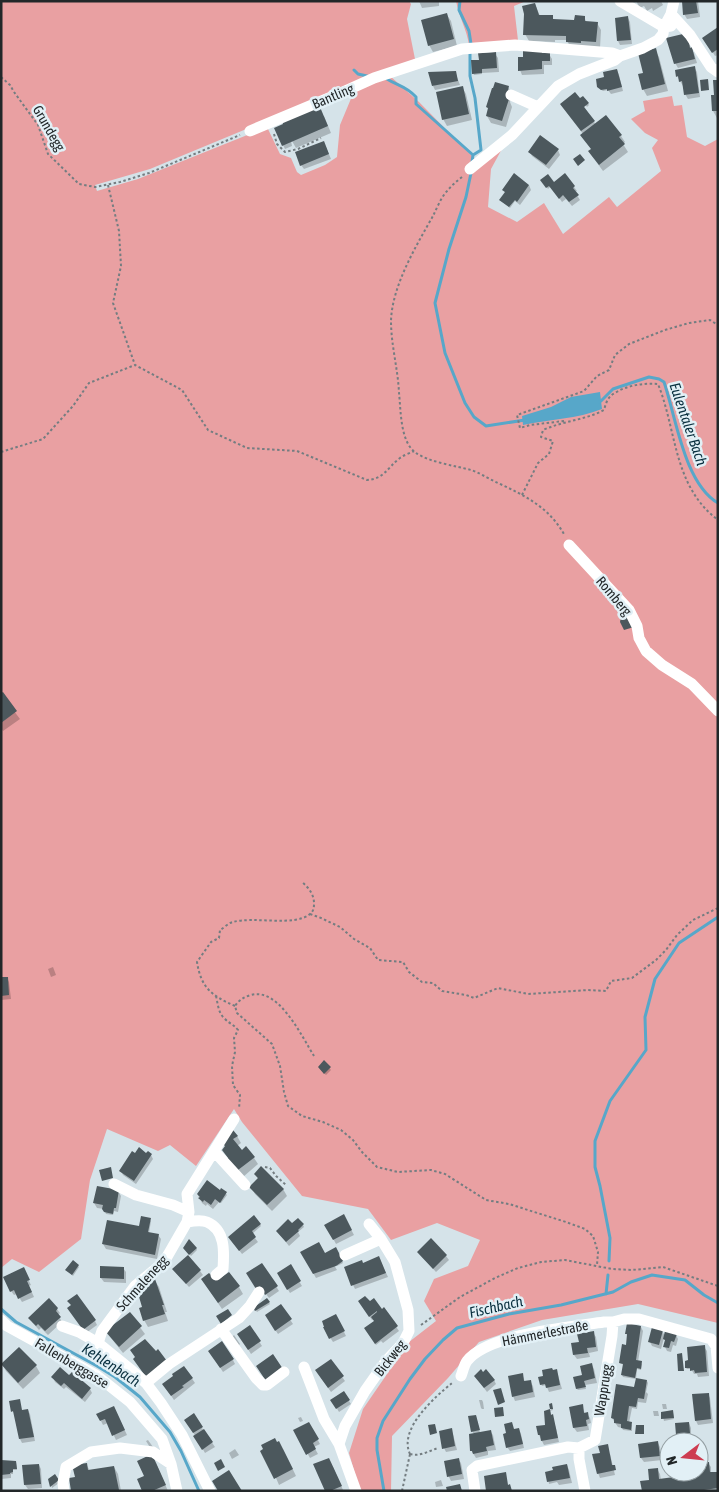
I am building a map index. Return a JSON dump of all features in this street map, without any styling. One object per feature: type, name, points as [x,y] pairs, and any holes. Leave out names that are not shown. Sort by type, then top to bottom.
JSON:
[{"type":"street","points":[[620,1],[664,28],[682,25]]},
{"type":"street","name":"Bantling","points":[[470,169],[500,146],[558,86],[579,74],[658,40],[663,34],[674,1]]},
{"type":"street","points":[[671,14],[682,25],[711,67],[718,72]]},
{"type":"street","name":"Bantling","points":[[250,131],[374,78],[462,49],[515,44],[612,53],[620,56]]},
{"type":"street","points":[[511,95],[538,107]]},
{"type":"street","name":"Romberg","points":[[569,545],[628,610],[637,626],[639,638],[646,651],[662,665],[692,684],[718,711]]},
{"type":"street","name":"Schmalenegg","points":[[98,1344],[102,1331],[135,1286],[164,1262],[188,1217],[187,1194],[234,1119]]},
{"type":"street","points":[[214,1151],[245,1185]]},
{"type":"street","points":[[114,1184],[136,1195],[173,1205],[188,1217],[206,1221],[215,1227],[221,1236],[224,1248],[223,1269],[216,1275]]},
{"type":"street","name":"Bickweg","points":[[339,1444],[345,1426],[365,1391],[386,1361],[403,1343],[409,1331],[408,1310],[395,1262],[369,1224]]},
{"type":"street","points":[[345,1255],[381,1239]]},
{"type":"street","points":[[146,1383],[169,1364],[239,1318],[259,1292]]},
{"type":"street","name":"Hämmerlestraße","points":[[460,1376],[467,1361],[483,1348],[494,1343],[532,1334],[624,1319],[639,1319],[711,1340],[716,1346],[718,1368]]},
{"type":"street","name":"Fallenberggasse","points":[[1,1320],[7,1326],[96,1375],[130,1402],[162,1439],[171,1464],[177,1491]]},
{"type":"street","name":"Wapprugg","points":[[578,1448],[595,1440],[613,1322]]},
{"type":"street","points":[[62,1326],[79,1332],[98,1344],[146,1383],[182,1435],[210,1491]]},
{"type":"street","points":[[221,1329],[256,1378],[264,1385],[284,1372]]},
{"type":"street","points":[[304,1367],[324,1418],[339,1444],[356,1491]]},
{"type":"street","points":[[475,1491],[472,1470],[477,1466],[568,1447],[578,1448],[585,1491]]},
{"type":"street","points":[[64,1491],[63,1483],[66,1467],[92,1452],[120,1448],[153,1452],[171,1464]]},
{"type":"path","name":"Grundegg","points":[[1,77],[10,84],[38,125],[48,154],[79,184],[95,187],[108,185]]},
{"type":"path","points":[[269,122],[277,144],[285,152],[298,149],[321,138]]},
{"type":"path","points":[[250,131],[149,173],[108,185],[119,231],[121,266],[113,303],[135,365],[182,390],[208,430],[247,448],[297,451],[367,480],[377,479],[401,458],[414,451]]},
{"type":"path","points":[[470,169],[447,191],[403,273],[395,298],[391,320],[401,421],[407,444],[416,453],[432,460],[473,471],[522,495],[555,519],[569,545]]},
{"type":"path","points":[[569,421],[548,422],[520,428],[517,415],[584,391],[597,376],[609,370],[615,355],[629,344],[689,323],[710,320],[718,325]]},
{"type":"path","points":[[1,452],[43,439],[73,406],[89,383],[135,365]]},
{"type":"path","points":[[522,495],[538,463],[549,454],[553,441],[541,436],[543,430],[569,421],[592,416],[604,410],[614,393],[644,383],[658,384],[664,398],[671,432],[684,476],[697,499],[718,520]]},
{"type":"path","points":[[303,883],[314,896],[314,909],[310,914],[301,918],[284,921],[247,920],[231,922],[220,930],[219,938],[211,942],[197,962],[199,976],[208,990],[235,1006],[237,1012],[272,1044],[280,1066],[288,1106],[302,1116],[341,1130],[378,1167],[398,1172],[431,1170],[445,1174],[486,1200],[524,1209],[585,1229],[593,1236],[598,1252],[597,1265]]},
{"type":"path","points":[[310,914],[340,927],[354,939],[370,948],[378,960],[403,962],[409,972],[422,982],[432,983],[442,991],[474,998],[498,988],[528,994],[588,990],[606,991],[611,981],[632,978],[656,960],[677,935],[693,920],[718,908]]},
{"type":"path","points":[[235,1006],[238,1001],[254,994],[274,999],[286,1012],[314,1056]]},
{"type":"path","points":[[216,996],[219,1010],[225,1019],[238,1030],[234,1038],[232,1066],[233,1085],[240,1095],[238,1114],[234,1119]]},
{"type":"path","points":[[264,1167],[270,1168],[286,1185]]},
{"type":"path","points":[[409,1331],[427,1321],[460,1297],[495,1278],[518,1268],[541,1262],[566,1260],[612,1269],[632,1270],[663,1267],[718,1286]]},
{"type":"path","points":[[402,1491],[406,1464],[410,1454],[408,1443],[413,1424],[434,1398],[460,1376]]},
{"type":"path","points":[[410,1454],[421,1454],[438,1448]]},
{"type":"shaded area","points":[[1,1],[409,1],[411,4],[407,19],[415,59],[150,169],[95,185],[97,191],[138,179],[267,127],[280,154],[291,158],[297,172],[301,175],[325,165],[337,157],[340,125],[355,89],[389,75],[419,102],[480,164],[503,147],[491,169],[488,207],[517,222],[544,203],[563,234],[609,197],[617,207],[661,171],[652,148],[658,140],[645,133],[631,119],[645,111],[643,101],[672,96],[674,106],[682,105],[687,137],[705,146],[718,139],[718,1323],[638,1304],[542,1320],[479,1342],[448,1378],[392,1436],[391,1491],[360,1491],[349,1453],[363,1409],[409,1342],[436,1321],[424,1301],[434,1279],[468,1266],[480,1240],[437,1223],[391,1240],[368,1209],[302,1196],[242,1122],[234,1109],[196,1166],[170,1145],[158,1151],[107,1129],[90,1180],[81,1239],[39,1272],[12,1259],[1,1268]]},
{"type":"shaded area","points":[[456,1],[526,1],[514,6],[519,49],[469,45]]},
{"type":"water","points":[[600,392],[602,409],[573,417],[523,425],[522,416],[551,407],[571,397]]},
{"type":"building","points":[[682,1],[696,1],[698,13],[683,15]]},
{"type":"building","points":[[535,3],[539,15],[553,15],[553,19],[574,20],[575,15],[585,16],[585,21],[598,22],[596,42],[566,42],[566,36],[523,35],[524,14],[522,6]]},
{"type":"building","points":[[447,13],[454,39],[428,46],[421,20]]},
{"type":"building","points":[[628,16],[631,40],[617,41],[615,18]]},
{"type":"building","points":[[718,27],[718,49],[712,53],[702,38]]},
{"type":"building","points":[[687,33],[690,48],[692,47],[695,59],[674,64],[666,38]]},
{"type":"building","points":[[656,48],[665,84],[642,90],[638,74],[643,73],[638,53]]},
{"type":"building","points":[[523,51],[550,53],[550,61],[542,61],[542,69],[518,71],[518,57],[523,57]]},
{"type":"building","points":[[496,52],[497,68],[482,69],[482,73],[472,74],[471,60],[479,60],[478,53]]},
{"type":"building","points":[[695,66],[699,93],[684,95],[682,81],[679,82],[675,70]]},
{"type":"building","points":[[617,69],[622,87],[607,91],[607,89],[601,90],[597,87],[596,79],[604,77],[603,72]]},
{"type":"building","points":[[456,71],[458,81],[432,86],[428,72]]},
{"type":"building","points":[[708,79],[709,90],[701,91],[700,80]]},
{"type":"building","points":[[713,80],[718,80],[718,111],[712,111],[711,95],[714,95]]},
{"type":"building","points":[[495,82],[509,86],[506,98],[509,99],[502,121],[486,116],[488,108],[486,107]]},
{"type":"building","points":[[463,86],[469,114],[442,120],[436,92]]},
{"type":"building","points":[[575,92],[580,98],[583,96],[589,103],[584,107],[595,121],[581,131],[560,104]]},
{"type":"building","points":[[320,107],[328,126],[282,146],[274,128],[283,124],[282,121]]},
{"type":"building","points":[[606,115],[622,135],[619,137],[625,144],[599,165],[588,151],[591,149],[580,135]]},
{"type":"building","points":[[540,135],[559,149],[546,165],[528,152]]},
{"type":"building","points":[[324,141],[329,154],[300,166],[295,152]]},
{"type":"building","points":[[580,154],[585,160],[578,166],[573,159]]},
{"type":"building","points":[[514,173],[529,185],[517,202],[515,200],[509,207],[499,200],[505,192],[502,190]]},
{"type":"building","points":[[565,173],[579,195],[569,202],[563,195],[559,199],[549,186],[546,188],[540,180],[548,174],[554,182]]},
{"type":"building","points":[[625,615],[629,617],[634,627],[624,630],[620,622],[621,617]]},
{"type":"building","points":[[3,692],[17,711],[1,723],[1,693]]},
{"type":"building","points":[[1,977],[8,977],[9,995],[1,996]]},
{"type":"building","points":[[324,1060],[331,1067],[324,1074],[318,1067]]},
{"type":"building","points":[[233,1130],[238,1136],[233,1139],[242,1150],[246,1146],[255,1157],[238,1170],[226,1159],[228,1158],[222,1150],[225,1146],[222,1143]]},
{"type":"building","points":[[139,1147],[146,1153],[148,1151],[152,1154],[134,1181],[119,1171],[132,1151],[135,1153]]},
{"type":"building","points":[[261,1166],[284,1189],[267,1205],[249,1187],[258,1178],[254,1174]]},
{"type":"building","points":[[111,1167],[113,1178],[102,1181],[99,1170]]},
{"type":"building","points":[[207,1180],[220,1190],[221,1188],[227,1192],[220,1203],[215,1199],[211,1205],[198,1198],[200,1197],[197,1194]]},
{"type":"building","points":[[97,1186],[119,1190],[113,1214],[104,1212],[102,1209],[103,1205],[93,1203]]},
{"type":"building","points":[[344,1214],[352,1230],[333,1240],[324,1225]]},
{"type":"building","points":[[254,1215],[261,1224],[252,1231],[256,1237],[239,1251],[228,1237]]},
{"type":"building","points":[[141,1216],[151,1218],[148,1232],[159,1234],[155,1255],[102,1244],[107,1220],[139,1226]]},
{"type":"building","points":[[298,1218],[304,1224],[286,1242],[276,1231],[288,1219],[292,1223]]},
{"type":"building","points":[[431,1238],[447,1255],[433,1269],[417,1252]]},
{"type":"building","points":[[189,1239],[197,1248],[189,1255],[183,1248]]},
{"type":"building","points":[[319,1242],[325,1253],[336,1247],[343,1261],[336,1266],[313,1274],[300,1252]]},
{"type":"building","points":[[188,1255],[201,1270],[186,1284],[172,1269]]},
{"type":"building","points":[[379,1256],[386,1273],[351,1286],[344,1267],[362,1260],[363,1263]]},
{"type":"building","points":[[73,1260],[79,1265],[72,1275],[65,1270]]},
{"type":"building","points":[[262,1263],[278,1286],[265,1295],[260,1286],[256,1289],[246,1273]]},
{"type":"building","points":[[291,1264],[301,1281],[287,1290],[277,1273]]},
{"type":"building","points":[[100,1266],[124,1267],[124,1279],[100,1278]]},
{"type":"building","points":[[24,1267],[30,1280],[27,1281],[32,1292],[18,1299],[14,1290],[10,1292],[3,1277]]},
{"type":"building","points":[[229,1272],[240,1286],[218,1303],[201,1279],[209,1273],[219,1279]]},
{"type":"building","points":[[155,1279],[164,1305],[162,1305],[165,1314],[143,1321],[139,1308],[142,1307],[137,1290]]},
{"type":"building","points":[[77,1294],[96,1320],[83,1330],[67,1308],[71,1305],[67,1301]]},
{"type":"building","points":[[365,1296],[370,1301],[374,1298],[382,1309],[384,1307],[398,1326],[375,1344],[364,1328],[374,1321],[371,1317],[377,1311],[369,1317],[358,1301]]},
{"type":"building","points":[[49,1298],[58,1308],[56,1311],[61,1317],[45,1331],[28,1318]]},
{"type":"building","points":[[267,1298],[270,1302],[255,1311],[253,1308]]},
{"type":"building","points":[[281,1304],[292,1319],[275,1331],[265,1315]]},
{"type":"building","points":[[228,1309],[232,1315],[221,1324],[216,1316]]},
{"type":"building","points":[[130,1312],[142,1326],[119,1347],[105,1331]]},
{"type":"building","points":[[336,1314],[345,1331],[329,1339],[322,1321]]},
{"type":"building","points":[[627,1323],[641,1326],[636,1360],[642,1361],[641,1369],[637,1368],[635,1378],[621,1375],[623,1364],[619,1363],[622,1344],[626,1345]]},
{"type":"building","points":[[250,1325],[261,1341],[248,1350],[237,1334]]},
{"type":"building","points":[[652,1327],[663,1330],[659,1345],[648,1342]]},
{"type":"building","points":[[594,1331],[596,1347],[587,1348],[588,1353],[573,1355],[571,1343],[579,1342],[577,1334]]},
{"type":"building","points":[[665,1331],[677,1334],[674,1342],[671,1341],[669,1348],[663,1347]]},
{"type":"building","points":[[145,1339],[156,1351],[158,1349],[167,1361],[146,1377],[133,1359],[135,1357],[130,1350]]},
{"type":"building","points":[[222,1341],[234,1359],[220,1368],[208,1351]]},
{"type":"building","points":[[705,1345],[707,1372],[695,1373],[694,1370],[690,1371],[690,1368],[685,1368],[685,1361],[688,1360],[687,1347]]},
{"type":"building","points":[[19,1347],[37,1365],[18,1383],[1,1364]]},
{"type":"building","points":[[682,1353],[684,1371],[678,1371],[677,1354]]},
{"type":"building","points":[[273,1354],[283,1369],[266,1381],[256,1366]]},
{"type":"building","points":[[331,1359],[344,1376],[328,1388],[315,1370]]},
{"type":"building","points":[[592,1363],[595,1378],[584,1381],[586,1387],[576,1389],[573,1377],[582,1375],[580,1366]]},
{"type":"building","points":[[184,1366],[193,1378],[171,1396],[162,1384]]},
{"type":"building","points":[[60,1367],[69,1375],[72,1372],[91,1388],[82,1399],[64,1383],[61,1386],[51,1377]]},
{"type":"building","points":[[552,1368],[553,1370],[557,1369],[560,1385],[546,1388],[545,1384],[540,1385],[538,1377],[543,1376],[542,1370]]},
{"type":"building","points":[[481,1369],[483,1372],[486,1369],[495,1380],[484,1388],[474,1376]]},
{"type":"building","points":[[523,1373],[524,1381],[531,1380],[533,1392],[512,1397],[508,1376]]},
{"type":"building","points":[[636,1378],[647,1380],[644,1399],[638,1398],[636,1407],[629,1406],[627,1421],[632,1422],[631,1430],[621,1428],[621,1424],[614,1423],[614,1419],[611,1418],[616,1384],[634,1387]]},
{"type":"building","points":[[501,1388],[505,1402],[498,1405],[493,1390]]},
{"type":"building","points":[[344,1391],[350,1400],[336,1409],[330,1400]]},
{"type":"building","points":[[709,1393],[711,1419],[695,1421],[692,1394]]},
{"type":"building","points":[[20,1399],[22,1410],[28,1409],[34,1437],[19,1439],[9,1401]]},
{"type":"building","points":[[552,1403],[553,1409],[550,1409],[549,1404]]},
{"type":"building","points":[[583,1404],[584,1413],[588,1412],[587,1426],[573,1428],[569,1407]]},
{"type":"building","points":[[114,1406],[125,1430],[112,1436],[105,1419],[100,1421],[96,1414]]},
{"type":"building","points":[[503,1407],[504,1416],[495,1417],[494,1408]]},
{"type":"building","points":[[550,1409],[551,1415],[553,1414],[558,1438],[541,1441],[536,1426],[545,1425],[544,1411]]},
{"type":"building","points":[[673,1410],[674,1418],[661,1419],[661,1412]]},
{"type":"building","points":[[194,1413],[203,1427],[193,1433],[184,1420]]},
{"type":"building","points":[[476,1415],[480,1430],[471,1432],[468,1416]]},
{"type":"building","points":[[309,1422],[319,1439],[313,1443],[316,1449],[306,1455],[293,1430]]},
{"type":"building","points":[[512,1422],[514,1429],[519,1428],[523,1444],[506,1448],[503,1434],[506,1433],[504,1424]]},
{"type":"building","points":[[689,1422],[690,1432],[676,1432],[675,1423]]},
{"type":"building","points":[[435,1424],[437,1433],[430,1435],[428,1425]]},
{"type":"building","points":[[636,1425],[644,1425],[644,1434],[635,1434]]},
{"type":"building","points":[[452,1428],[455,1446],[442,1449],[439,1431]]},
{"type":"building","points":[[204,1429],[213,1442],[202,1450],[193,1436]]},
{"type":"building","points":[[491,1430],[494,1445],[486,1447],[487,1451],[473,1454],[470,1451],[469,1434]]},
{"type":"building","points":[[275,1438],[277,1442],[279,1441],[293,1469],[274,1479],[260,1451],[263,1449],[261,1445]]},
{"type":"building","points":[[658,1441],[659,1456],[640,1458],[638,1444]]},
{"type":"building","points":[[608,1444],[612,1465],[615,1465],[616,1470],[597,1474],[592,1454],[600,1453],[598,1446]]},
{"type":"building","points":[[152,1454],[166,1485],[152,1491],[142,1491],[137,1479],[144,1476],[137,1461]]},
{"type":"building","points":[[329,1458],[342,1486],[325,1491],[313,1464]]},
{"type":"building","points":[[459,1458],[462,1474],[447,1477],[444,1461]]},
{"type":"building","points":[[221,1459],[225,1467],[218,1471],[214,1463]]},
{"type":"building","points":[[1,1460],[16,1461],[17,1469],[13,1469],[13,1472],[10,1474],[1,1475]]},
{"type":"building","points":[[709,1462],[710,1472],[718,1472],[718,1488],[697,1491],[642,1491],[640,1481],[649,1480],[648,1469],[658,1468],[659,1482],[709,1482]]},
{"type":"building","points":[[87,1463],[88,1470],[114,1466],[119,1490],[71,1491],[69,1478],[75,1477],[72,1465]]},
{"type":"building","points":[[39,1464],[41,1484],[24,1485],[22,1465]]},
{"type":"building","points":[[567,1464],[570,1478],[547,1482],[545,1472],[553,1470],[552,1467]]},
{"type":"building","points":[[229,1470],[242,1491],[218,1491],[212,1481]]},
{"type":"building","points":[[506,1472],[508,1485],[510,1484],[512,1491],[486,1491],[484,1476]]},
{"type":"building","points":[[55,1474],[59,1480],[50,1487],[48,1479]]},
{"type":"building","points":[[460,1484],[462,1491],[447,1491],[446,1487]]},
{"type":"waterway","points":[[460,1],[459,10],[469,31],[471,44]]},
{"type":"waterway","points":[[470,53],[470,76],[475,98],[481,150],[473,155],[472,162]]},
{"type":"waterway","points":[[354,70],[358,74],[367,76]]},
{"type":"waterway","points":[[387,79],[412,93],[416,97],[416,104],[473,155]]},
{"type":"waterway","points":[[471,173],[466,197],[449,249],[435,303],[445,353],[465,403],[474,417],[486,426],[525,420]]},
{"type":"waterway","name":"Eulentaler Bach","points":[[599,402],[613,389],[649,377],[664,382],[689,465],[706,493],[718,503]]},
{"type":"waterway","points":[[609,1261],[610,1238],[595,1167],[595,1141],[610,1101],[646,1050],[645,1017],[655,979],[679,943],[718,917]]},
{"type":"waterway","points":[[606,1294],[608,1275]]},
{"type":"waterway","name":"Fischbach","points":[[384,1491],[377,1450],[377,1438],[383,1421],[425,1359],[457,1328],[509,1314],[561,1305],[613,1292],[631,1282],[652,1275],[685,1280],[718,1303]]},
{"type":"waterway","name":"Kehlenbach","points":[[1,1309],[16,1322],[115,1377],[140,1397],[170,1432],[199,1491]]}]
